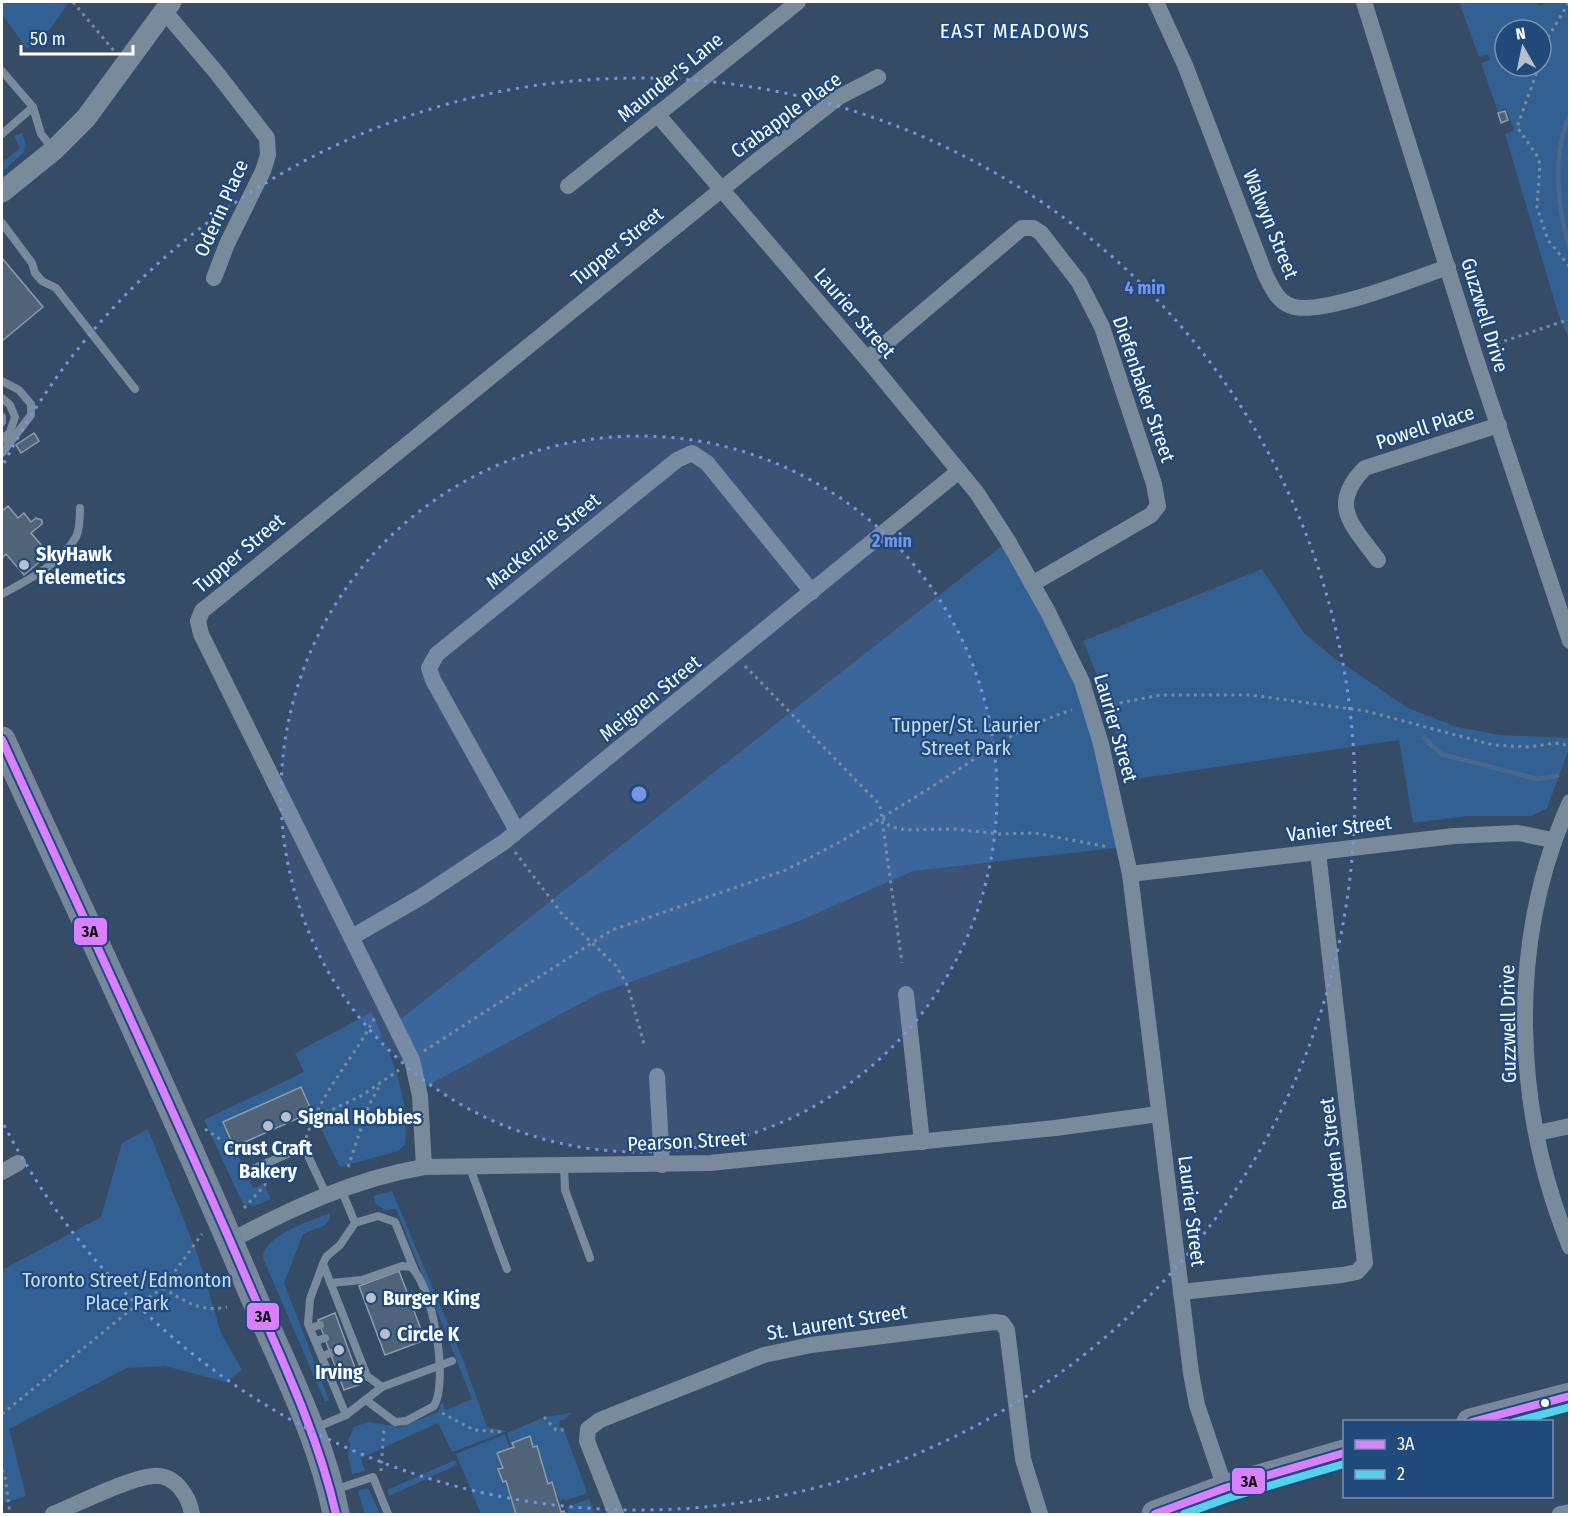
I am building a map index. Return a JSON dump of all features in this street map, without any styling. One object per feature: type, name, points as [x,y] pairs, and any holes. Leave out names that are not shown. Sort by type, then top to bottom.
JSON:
[{"type":"main road","points":[[2,740],[182,1130],[310,1431],[334,1503]]},
{"type":"main road","points":[[1478,1420],[1569,1396]]},
{"type":"main road","points":[[1155,1515],[1225,1488],[1343,1454]]},
{"type":"street","name":"Maunder's Lane","points":[[568,186],[798,2]]},
{"type":"street","name":"Walwyn Street","points":[[1156,2],[1166,19],[1185,65],[1261,263],[1274,291],[1283,302],[1291,306],[1317,308],[1448,267]]},
{"type":"street","name":"Guzzwell Drive","points":[[1364,2],[1569,641]]},
{"type":"street","points":[[2,192],[54,150],[101,100],[168,7]]},
{"type":"street","name":"Oderin Place","points":[[168,7],[267,138],[267,155],[263,171],[213,278]]},
{"type":"street","name":"Crabapple Place","points":[[720,190],[839,97],[878,77]]},
{"type":"street","name":"Laurier Street","points":[[657,114],[720,190],[867,358],[959,471],[994,517],[1066,647],[1091,708],[1118,815],[1130,874],[1197,1405],[1225,1488]]},
{"type":"street","name":"Tupper Street","points":[[424,1167],[420,1096],[412,1060],[201,634],[198,621],[202,611],[720,190]]},
{"type":"street","name":"Diefenbaker Street","points":[[867,358],[1022,228],[1033,228],[1041,233],[1079,282],[1102,327],[1154,484],[1158,506],[1151,515],[1032,584]]},
{"type":"street","name":"Powell Place","points":[[1377,560],[1352,525],[1344,503],[1350,483],[1365,468],[1498,425]]},
{"type":"street","name":"MacKenzie Street","points":[[518,831],[433,680],[429,668],[437,654],[677,460],[692,453],[707,463],[812,592]]},
{"type":"street","name":"Meignen Street","points":[[352,937],[422,897],[518,831],[959,471]]},
{"type":"street","name":"Guzzwell Drive","points":[[1569,802],[1552,840],[1534,910],[1525,994],[1527,1069],[1537,1133],[1547,1177],[1569,1247]]},
{"type":"street","name":"Vanier Street","points":[[1130,874],[1486,833],[1518,833],[1552,840]]},
{"type":"street","name":"Borden Street","points":[[1181,1292],[1342,1275],[1357,1272],[1365,1263],[1318,852]]},
{"type":"street","points":[[906,994],[922,1142]]},
{"type":"street","points":[[657,1076],[662,1165]]},
{"type":"street","name":"Pearson Street","points":[[230,1241],[333,1192],[385,1174],[424,1167],[662,1165],[766,1159],[1159,1114]]},
{"type":"street","points":[[1537,1133],[1569,1126]]},
{"type":"street","points":[[2,1172],[18,1163]]},
{"type":"street","name":"St. Laurent Street","points":[[616,1515],[588,1441],[588,1429],[600,1420],[764,1355],[811,1345],[994,1322],[1002,1323],[1007,1330],[1023,1459],[1040,1515]]},
{"type":"street","points":[[53,1515],[133,1481],[155,1476],[170,1480],[182,1490],[191,1504],[192,1515]]},
{"type":"street","points":[[1560,1515],[1569,1512]]},
{"type":"lane","points":[[3,74],[33,107],[41,134],[54,150]]},
{"type":"lane","points":[[2,134],[33,107]]},
{"type":"lane","points":[[2,223],[32,263],[35,273],[42,281],[56,288],[135,389]]},
{"type":"lane","points":[[2,381],[19,390],[31,404],[31,415],[2,453]]},
{"type":"lane","points":[[2,398],[10,405],[15,417],[10,432],[2,440]]},
{"type":"lane","points":[[2,594],[25,583],[64,551],[77,536],[80,508]]},
{"type":"lane","points":[[255,1168],[304,1147],[355,1223]]},
{"type":"lane","points":[[564,1165],[566,1190],[590,1258]]},
{"type":"lane","points":[[469,1166],[489,1215],[488,1224],[507,1269]]},
{"type":"lane","points":[[346,1415],[338,1385],[326,1355],[310,1328],[308,1318],[310,1299],[326,1257],[340,1245],[355,1223],[378,1216],[395,1222],[436,1323],[439,1390],[434,1406],[406,1422],[395,1422],[366,1400]]},
{"type":"lane","points":[[323,1264],[331,1283],[340,1318],[363,1377],[382,1387]]},
{"type":"lane","points":[[331,1283],[362,1280],[402,1266],[414,1270]]},
{"type":"lane","points":[[310,1328],[320,1325]]},
{"type":"lane","points":[[316,1341],[325,1338]]},
{"type":"lane","points":[[310,1431],[346,1415],[382,1387],[452,1361]]},
{"type":"lane","points":[[334,1503],[373,1477],[388,1515]]},
{"type":"path","points":[[73,2],[117,55]]},
{"type":"path","points":[[1553,29],[1569,2]]},
{"type":"path","points":[[1535,78],[1517,127],[1536,154],[1540,164],[1537,207],[1548,240],[1569,267]]},
{"type":"path","points":[[1490,346],[1569,319]]},
{"type":"path","points":[[745,666],[879,805],[902,963]]},
{"type":"path","points":[[1105,706],[1160,695],[1251,695],[1366,711],[1493,745],[1529,747],[1555,743],[1569,746]]},
{"type":"path","points":[[424,1051],[612,930],[783,871],[842,842],[1003,739],[1046,718],[1072,710]]},
{"type":"path","points":[[881,817],[889,826],[905,831],[954,829],[1000,834],[1035,832],[1108,848]]},
{"type":"path","points":[[515,852],[563,915],[617,967],[628,987],[644,1044]]},
{"type":"path","points":[[304,1147],[312,1119],[329,1087],[360,1043],[376,1015]]},
{"type":"path","points":[[312,1119],[381,1083],[399,1070]]},
{"type":"path","points":[[348,1167],[369,1105],[381,1083]]},
{"type":"path","points":[[205,1129],[235,1149]]},
{"type":"path","points":[[244,1208],[265,1185],[266,1163]]},
{"type":"path","points":[[2,1414],[134,1308],[163,1288],[202,1234]]},
{"type":"path","points":[[163,1288],[199,1308],[217,1310],[227,1307]]},
{"type":"path","points":[[434,1406],[445,1415],[474,1430],[505,1432]]},
{"type":"path","points":[[381,1473],[386,1416]]},
{"type":"path","points":[[544,1417],[556,1430],[564,1430]]},
{"type":"path","points":[[2,1470],[5,1476],[10,1515]]},
{"type":"green space","points":[[2,2],[69,2],[51,28],[27,49],[2,14]]},
{"type":"green space","points":[[1459,2],[1535,2],[1540,6],[1547,2],[1569,2],[1569,339],[1559,316],[1505,134],[1514,130],[1506,108],[1498,112],[1481,63],[1490,60],[1488,54],[1479,57]]},
{"type":"green space","points":[[22,133],[25,141],[24,152],[2,172],[2,163],[20,148],[14,136]]},
{"type":"green space","name":"Tupper/St. Laurier Street Park","points":[[1008,541],[1066,647],[1125,847],[913,871],[801,920],[600,993],[419,1090],[396,1023]]},
{"type":"green space","points":[[1262,569],[1304,633],[1330,655],[1408,708],[1457,727],[1500,735],[1569,738],[1569,749],[1547,808],[1531,816],[1468,816],[1413,823],[1399,740],[1129,780],[1124,759],[1126,754],[1122,754],[1103,690],[1083,641]]},
{"type":"green space","points":[[372,1012],[382,1036],[380,1038],[385,1047],[387,1046],[399,1082],[406,1119],[405,1145],[398,1151],[340,1167],[300,1087],[223,1122],[253,1188],[264,1184],[271,1199],[254,1206],[243,1204],[204,1120],[304,1072],[295,1053]]},
{"type":"green space","name":"Toronto Street/Edmonton Place Park","points":[[148,1129],[198,1256],[221,1333],[242,1370],[226,1382],[165,1366],[127,1368],[9,1429],[26,1496],[2,1504],[2,1270],[101,1217],[122,1143]]},
{"type":"green space","points":[[392,1191],[464,1362],[487,1427],[507,1431],[452,1452],[438,1423],[361,1458],[365,1471],[352,1474],[348,1441],[354,1427],[368,1422],[401,1427],[438,1412],[442,1402],[446,1410],[472,1399],[396,1209],[384,1210],[376,1204],[373,1196]]},
{"type":"green space","points":[[330,1213],[330,1219],[325,1225],[303,1234],[284,1283],[329,1400],[325,1402],[263,1258],[265,1250],[279,1236]]},
{"type":"green space","points":[[571,1413],[564,1420],[560,1420],[559,1427],[563,1427],[587,1493],[560,1501],[553,1482],[548,1484],[537,1446],[533,1447],[530,1437],[512,1443],[512,1448],[507,1433],[545,1417]]},
{"type":"green space","points":[[505,1434],[510,1449],[497,1453],[503,1468],[499,1469],[516,1506],[513,1507],[516,1514],[481,1514],[456,1454]]},
{"type":"green space","points":[[455,1460],[457,1465],[389,1496],[387,1490]]},
{"type":"green space","points":[[368,1488],[380,1514],[365,1514],[358,1491]]},
{"type":"green space","points":[[589,1499],[595,1514],[569,1514],[567,1507]]},
{"type":"building","points":[[1505,111],[1508,120],[1501,123],[1498,113]]},
{"type":"building","points":[[2,258],[43,307],[2,341]]},
{"type":"building","points":[[34,433],[39,441],[21,453],[16,445]]},
{"type":"building","points":[[8,506],[18,518],[24,513],[31,522],[36,518],[42,520],[42,524],[31,533],[49,554],[24,575],[6,554],[2,558],[2,511]]},
{"type":"building","points":[[301,1087],[312,1112],[234,1147],[223,1122]]},
{"type":"building","points":[[399,1271],[425,1340],[385,1355],[359,1286]]},
{"type":"building","name":"Irving","points":[[335,1313],[361,1384],[344,1390],[318,1320]]},
{"type":"building","points":[[530,1436],[533,1447],[537,1446],[548,1484],[552,1482],[561,1512],[564,1511],[565,1514],[516,1514],[506,1481],[503,1482],[498,1469],[503,1468],[497,1453],[514,1447],[512,1443]]},
{"type":"waterway","points":[[1570,115],[1561,146],[1558,181],[1562,217],[1570,248]]},
{"type":"waterway","points":[[1424,738],[1441,754],[1537,779],[1557,776]]},
{"type":"transit line","name":"3A","points":[[2,740],[178,1123],[277,1348],[316,1446],[336,1514]]},
{"type":"transit line","name":"3A","points":[[1480,1420],[1570,1396]]},
{"type":"transit line","name":"2","points":[[1521,1420],[1570,1407]]},
{"type":"transit line","name":"3A","points":[[1155,1514],[1225,1488],[1343,1453]]},
{"type":"transit line","name":"2","points":[[1184,1514],[1228,1498],[1343,1464]]},
{"type":"place","name":"SkyHawk Telemetics","points":[[24,565]]},
{"type":"place","name":"Signal Hobbies","points":[[286,1117]]},
{"type":"place","name":"Crust Craft Bakery","points":[[268,1126]]},
{"type":"place","name":"Burger King","points":[[371,1298]]},
{"type":"place","name":"Circle K","points":[[385,1334]]},
{"type":"place","name":"Irving","points":[[339,1350]]},
{"type":"district","name":"EAST MEADOWS","points":[[1015,31]]}]
